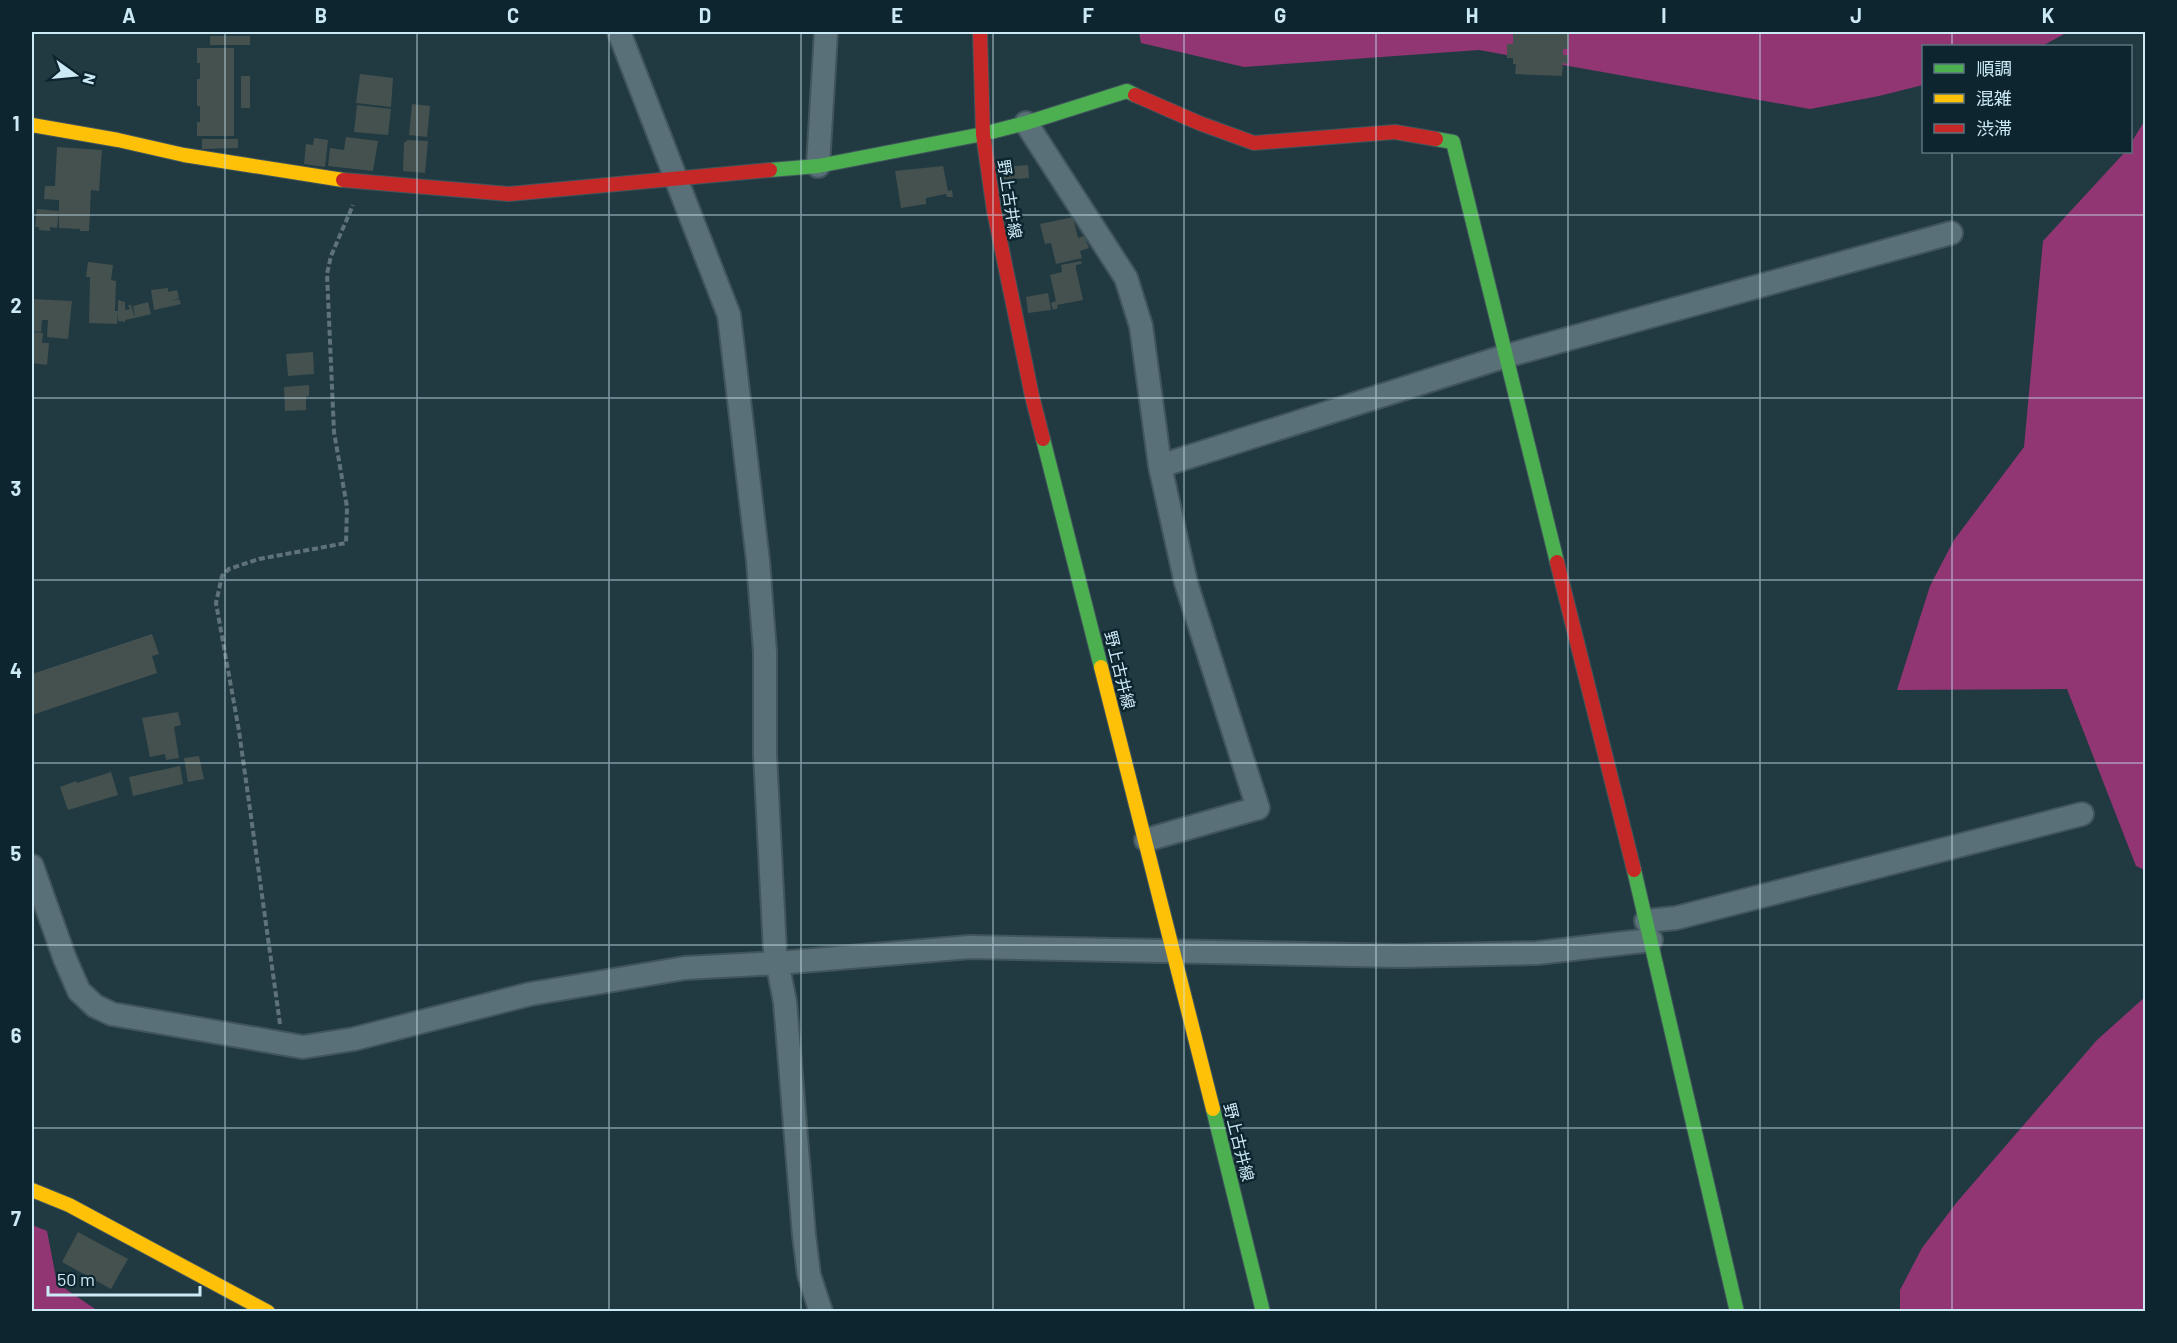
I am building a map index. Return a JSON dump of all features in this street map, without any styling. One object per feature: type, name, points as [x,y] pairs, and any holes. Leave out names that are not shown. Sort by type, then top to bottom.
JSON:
[{"type":"street","points":[[619,32],[729,315],[758,561],[765,652],[765,754],[775,951],[785,1002],[809,1275],[821,1311]]},
{"type":"street","points":[[818,166],[826,32]]},
{"type":"street","name":"野上古井線","points":[[980,32],[983,134],[994,211],[1032,396],[1146,840],[1263,1311]]},
{"type":"street","points":[[32,125],[118,140],[184,155],[359,182],[509,194],[818,166],[983,134],[1026,123],[1126,91],[1199,123],[1254,143],[1395,132],[1453,142],[1648,930],[1737,1311]]},
{"type":"street","points":[[1026,123],[1126,278],[1141,326],[1160,466],[1186,583],[1258,808],[1146,840]]},
{"type":"street","points":[[1160,466],[1506,356],[1951,233]]},
{"type":"street","points":[[32,866],[65,959],[79,991],[95,1006],[112,1014],[303,1047],[354,1039],[530,993],[685,968],[778,963],[970,947],[1400,956],[1537,953],[1648,930],[1676,918],[2082,814]]},
{"type":"street","points":[[32,1190],[69,1205],[268,1311]]},
{"type":"path","points":[[281,1043],[280,1019],[239,731],[216,603],[222,576],[229,569],[259,559],[346,543],[347,507],[334,432],[327,274],[331,256],[356,198],[359,182]]},
{"type":"shaded area","points":[[1139,32],[2068,32],[2044,45],[1922,45],[1922,85],[1810,109],[1479,50],[1244,67],[1141,43]]},
{"type":"shaded area","points":[[2145,120],[2145,870],[2136,866],[2067,689],[1897,690],[1930,586],[1954,540],[2024,447],[2043,241],[2124,153],[2132,153],[2132,141]]},
{"type":"shaded area","points":[[2145,997],[2145,1311],[1900,1311],[1900,1290],[1922,1248],[1957,1202],[2097,1040]]},
{"type":"shaded area","points":[[32,1225],[47,1231],[57,1283],[98,1311],[32,1311]]},
{"type":"building","points":[[1513,32],[1569,32],[1568,49],[1563,49],[1563,55],[1568,55],[1568,64],[1563,63],[1562,76],[1515,74],[1516,64],[1513,64],[1513,58],[1507,58],[1507,44],[1513,44]]},
{"type":"building","points":[[210,36],[250,36],[250,45],[210,45]]},
{"type":"building","points":[[197,48],[234,48],[234,136],[197,136],[197,122],[200,122],[200,106],[197,106],[197,79],[200,79],[200,63],[197,63]]},
{"type":"building","points":[[360,74],[393,78],[391,107],[356,103]]},
{"type":"building","points":[[241,76],[250,76],[250,108],[241,108]]},
{"type":"building","points":[[412,104],[430,106],[427,137],[409,135]]},
{"type":"building","points":[[357,105],[391,109],[388,135],[354,132]]},
{"type":"building","points":[[346,137],[378,141],[373,171],[328,166],[330,148],[344,150]]},
{"type":"building","points":[[314,138],[328,140],[325,167],[304,164],[306,144],[313,145]]},
{"type":"building","points":[[202,139],[238,139],[238,148],[202,149]]},
{"type":"building","points":[[407,140],[428,141],[425,173],[403,171],[404,142]]},
{"type":"building","points":[[57,147],[102,150],[99,191],[91,190],[89,231],[59,228],[59,200],[44,199],[45,186],[55,186]]},
{"type":"building","points":[[1028,165],[1029,178],[1002,180],[1001,167]]},
{"type":"building","points":[[943,166],[948,191],[952,190],[953,197],[947,197],[946,194],[926,198],[926,204],[901,208],[895,171]]},
{"type":"building","points":[[37,209],[59,211],[57,228],[50,227],[50,231],[39,230],[39,227],[35,227]]},
{"type":"building","points":[[1073,217],[1078,238],[1084,236],[1089,248],[1080,251],[1082,258],[1056,264],[1051,243],[1045,244],[1040,224]]},
{"type":"building","points":[[1081,261],[1082,264],[1076,265],[1076,269],[1083,300],[1057,305],[1058,308],[1053,310],[1051,303],[1056,301],[1050,275],[1062,272],[1061,265]]},
{"type":"building","points":[[88,262],[113,265],[111,280],[116,281],[117,324],[89,323],[90,277],[86,277]]},
{"type":"building","points":[[168,288],[168,292],[177,290],[179,298],[170,301],[179,299],[181,304],[154,310],[151,290]]},
{"type":"building","points":[[1048,293],[1051,310],[1028,313],[1026,297]]},
{"type":"building","points":[[32,299],[72,301],[68,339],[47,337],[48,320],[42,320],[41,332],[32,331]]},
{"type":"building","points":[[118,300],[125,302],[125,310],[130,309],[128,305],[131,305],[135,318],[125,320],[125,322],[118,321]]},
{"type":"building","points":[[148,302],[151,314],[135,318],[133,306]]},
{"type":"building","points":[[32,332],[43,333],[42,343],[49,343],[47,365],[32,363]]},
{"type":"building","points":[[313,352],[314,374],[288,376],[286,354]]},
{"type":"building","points":[[309,385],[306,410],[285,411],[284,387]]},
{"type":"building","points":[[152,634],[159,654],[152,656],[157,673],[32,715],[32,674]]},
{"type":"building","points":[[178,712],[181,725],[174,727],[179,758],[166,760],[165,754],[150,757],[142,718]]},
{"type":"building","points":[[199,756],[204,779],[188,782],[184,758]]},
{"type":"building","points":[[180,766],[183,784],[133,796],[129,777]]},
{"type":"building","points":[[111,772],[118,795],[68,810],[60,787]]},
{"type":"building","points":[[78,1232],[128,1259],[111,1289],[62,1262]]},
{"type":"traffic: fast","points":[[770,170],[818,166],[983,134],[1127,91],[1135,95]]},
{"type":"traffic: fast","points":[[1436,139],[1453,142],[1557,562]]},
{"type":"traffic: fast","points":[[1043,439],[1101,667]]},
{"type":"traffic: fast","points":[[1634,870],[1737,1312]]},
{"type":"traffic: fast","points":[[1213,1109],[1263,1312]]},
{"type":"traffic: slow","points":[[32,125],[118,140],[184,155],[343,180]]},
{"type":"traffic: slow","points":[[1101,667],[1213,1109]]},
{"type":"traffic: slow","points":[[32,1190],[69,1205],[268,1312]]},
{"type":"traffic: jam","points":[[980,32],[983,134],[994,211],[1043,439]]},
{"type":"traffic: jam","points":[[1135,95],[1199,123],[1254,143],[1395,132],[1436,139]]},
{"type":"traffic: jam","points":[[343,180],[509,194],[770,170]]},
{"type":"traffic: jam","points":[[1557,562],[1634,870]]}]
